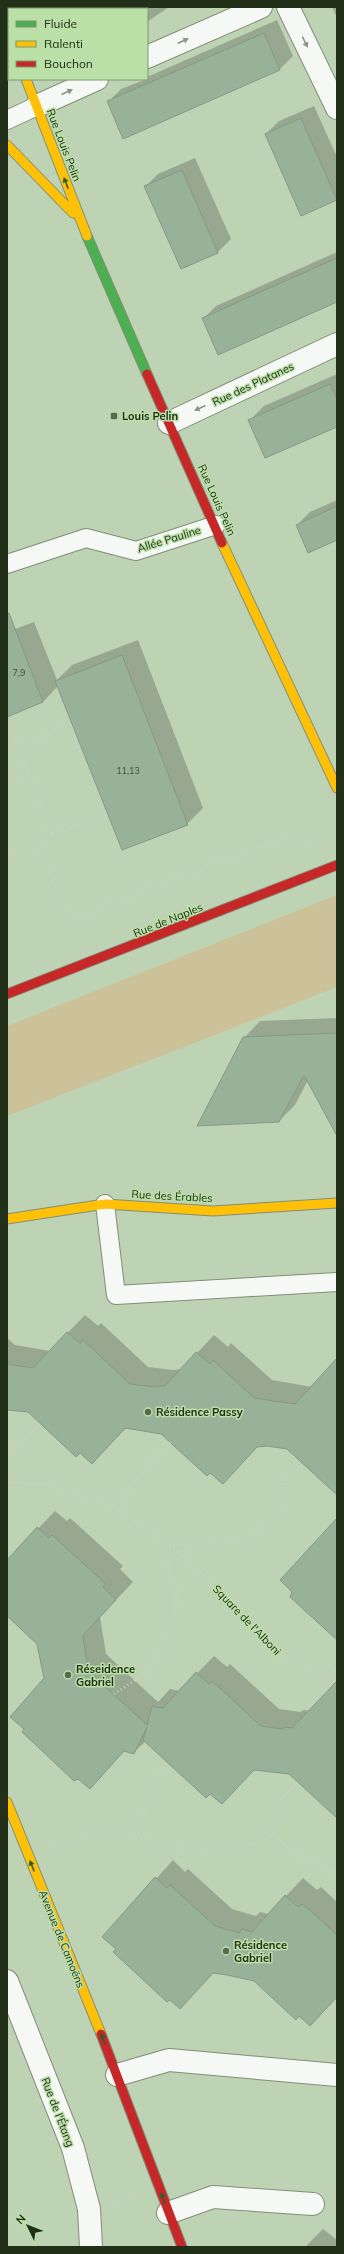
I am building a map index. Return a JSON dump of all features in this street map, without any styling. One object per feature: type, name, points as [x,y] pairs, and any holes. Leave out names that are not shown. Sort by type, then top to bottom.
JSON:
[{"type":"street","points":[[148,57],[261,7]]},
{"type":"street","points":[[288,7],[337,108]]},
{"type":"street","name":"Rue Louis Pelin","points":[[26,80],[80,220],[169,423],[216,525],[247,598],[337,788]]},
{"type":"street","points":[[37,106],[95,80]]},
{"type":"street","name":"Rue Louis Pelin","points":[[7,144],[80,220]]},
{"type":"street","name":"Rue des Platanes","points":[[169,423],[337,344]]},
{"type":"street","name":"Rue de Naples","points":[[7,994],[337,865]]},
{"type":"street","name":"Rue des Érables","points":[[7,1219],[105,1204],[213,1211],[337,1203]]},
{"type":"street","name":"Avenue de Camoëns","points":[[7,1802],[27,1855],[117,2075],[182,2247]]},
{"type":"street","name":"Rue de l'Étang","points":[[7,1981],[73,2148],[88,2209],[91,2247]]},
{"type":"street","points":[[117,2075],[168,2060],[337,2076]]},
{"type":"street","points":[[168,2213],[214,2197],[313,2204]]},
{"type":"lane","points":[[7,120],[37,106]]},
{"type":"lane","name":"Allée Pauline","points":[[7,564],[86,538],[136,551],[216,525]]},
{"type":"lane","points":[[105,1204],[116,1295],[337,1282]]},
{"type":"path","points":[[7,720],[52,835]]},
{"type":"path","points":[[18,746],[72,724]]},
{"type":"path","points":[[7,779],[28,772]]},
{"type":"path","points":[[7,855],[37,843],[52,835],[107,815]]},
{"type":"path","points":[[37,843],[68,920],[302,830],[324,870]]},
{"type":"path","points":[[7,1456],[40,1423]]},
{"type":"path","points":[[114,1506],[171,1442]]},
{"type":"path","points":[[168,1546],[254,1536],[280,1508],[294,1456]]},
{"type":"path","name":"Square de l'Alboni","points":[[7,1482],[54,1484],[114,1506],[194,1564],[284,1658],[337,1671]]},
{"type":"path","points":[[114,1694],[143,1675],[164,1649],[175,1619],[176,1591],[162,1541]]},
{"type":"path","points":[[137,1838],[154,1778],[167,1762]]},
{"type":"path","points":[[273,1834],[280,1800],[297,1782]]},
{"type":"path","points":[[27,1855],[113,1833],[217,1856],[273,1834]]},
{"type":"path","points":[[273,1834],[304,1860],[337,1873]]},
{"type":"path","points":[[112,2195],[115,2201],[159,2188]]},
{"type":"shaded area","points":[[337,895],[337,987],[7,1116],[7,1026]]},
{"type":"building","points":[[264,33],[280,70],[123,139],[107,101]]},
{"type":"building","points":[[301,118],[337,200],[301,216],[265,134]]},
{"type":"building","points":[[182,170],[218,253],[181,269],[144,186]]},
{"type":"building","points":[[337,258],[337,302],[218,355],[202,318]]},
{"type":"building","points":[[330,384],[337,399],[337,427],[265,458],[248,420]]},
{"type":"building","points":[[337,506],[337,540],[308,553],[296,525]]},
{"type":"building","points":[[9,613],[43,702],[7,717],[7,614]]},
{"type":"building","points":[[122,655],[188,825],[122,850],[55,681]]},
{"type":"building","points":[[337,1033],[337,1136],[304,1075],[279,1122],[197,1126],[243,1037]]},
{"type":"building","name":"Résidence Passy","points":[[67,1332],[80,1343],[83,1340],[130,1384],[155,1387],[165,1386],[196,1352],[210,1364],[213,1360],[254,1398],[295,1404],[337,1358],[337,1495],[287,1449],[267,1446],[257,1447],[223,1484],[210,1473],[207,1476],[161,1434],[125,1428],[92,1464],[80,1453],[76,1457],[28,1412],[7,1410],[7,1364],[33,1368]]},
{"type":"building","points":[[337,1518],[337,1640],[290,1597],[292,1592],[280,1580]]},
{"type":"building","name":"Réseidence Gabriel","points":[[37,1527],[49,1538],[52,1535],[106,1584],[103,1587],[116,1600],[83,1635],[88,1671],[147,1725],[152,1706],[163,1708],[196,1672],[209,1684],[212,1681],[261,1726],[282,1729],[285,1727],[292,1728],[337,1681],[337,1818],[289,1774],[254,1770],[222,1804],[210,1794],[206,1798],[143,1740],[147,1727],[134,1754],[124,1751],[90,1789],[78,1779],[74,1781],[22,1732],[24,1729],[10,1717],[44,1678],[37,1644],[7,1616],[7,1560]]},
{"type":"building","name":"Résidence Gabriel","points":[[155,1877],[167,1888],[170,1885],[215,1926],[239,1933],[242,1929],[252,1932],[285,1895],[298,1907],[303,1904],[337,1935],[337,1997],[310,2026],[299,2016],[296,2020],[254,1981],[227,1975],[213,1973],[180,2009],[170,2000],[167,2002],[113,1952],[116,1949],[102,1937]]},
{"type":"traffic: fast","points":[[87,236],[147,374]]},
{"type":"traffic: slow","points":[[26,80],[87,236]]},
{"type":"traffic: slow","points":[[7,145],[73,213]]},
{"type":"traffic: slow","points":[[222,543],[337,788]]},
{"type":"traffic: slow","points":[[7,1219],[105,1204],[213,1211],[337,1203]]},
{"type":"traffic: slow","points":[[7,1802],[101,2034]]},
{"type":"traffic: jam","points":[[147,374],[222,543]]},
{"type":"traffic: jam","points":[[7,994],[337,865]]},
{"type":"traffic: jam","points":[[101,2034],[182,2247]]},
{"type":"place","name":"Louis Pelin","points":[[114,416]]},
{"type":"place","name":"Résidence Passy","points":[[148,1412]]},
{"type":"place","name":"Réseidence Gabriel","points":[[68,1675]]},
{"type":"place","name":"Résidence Gabriel","points":[[226,1951]]}]
